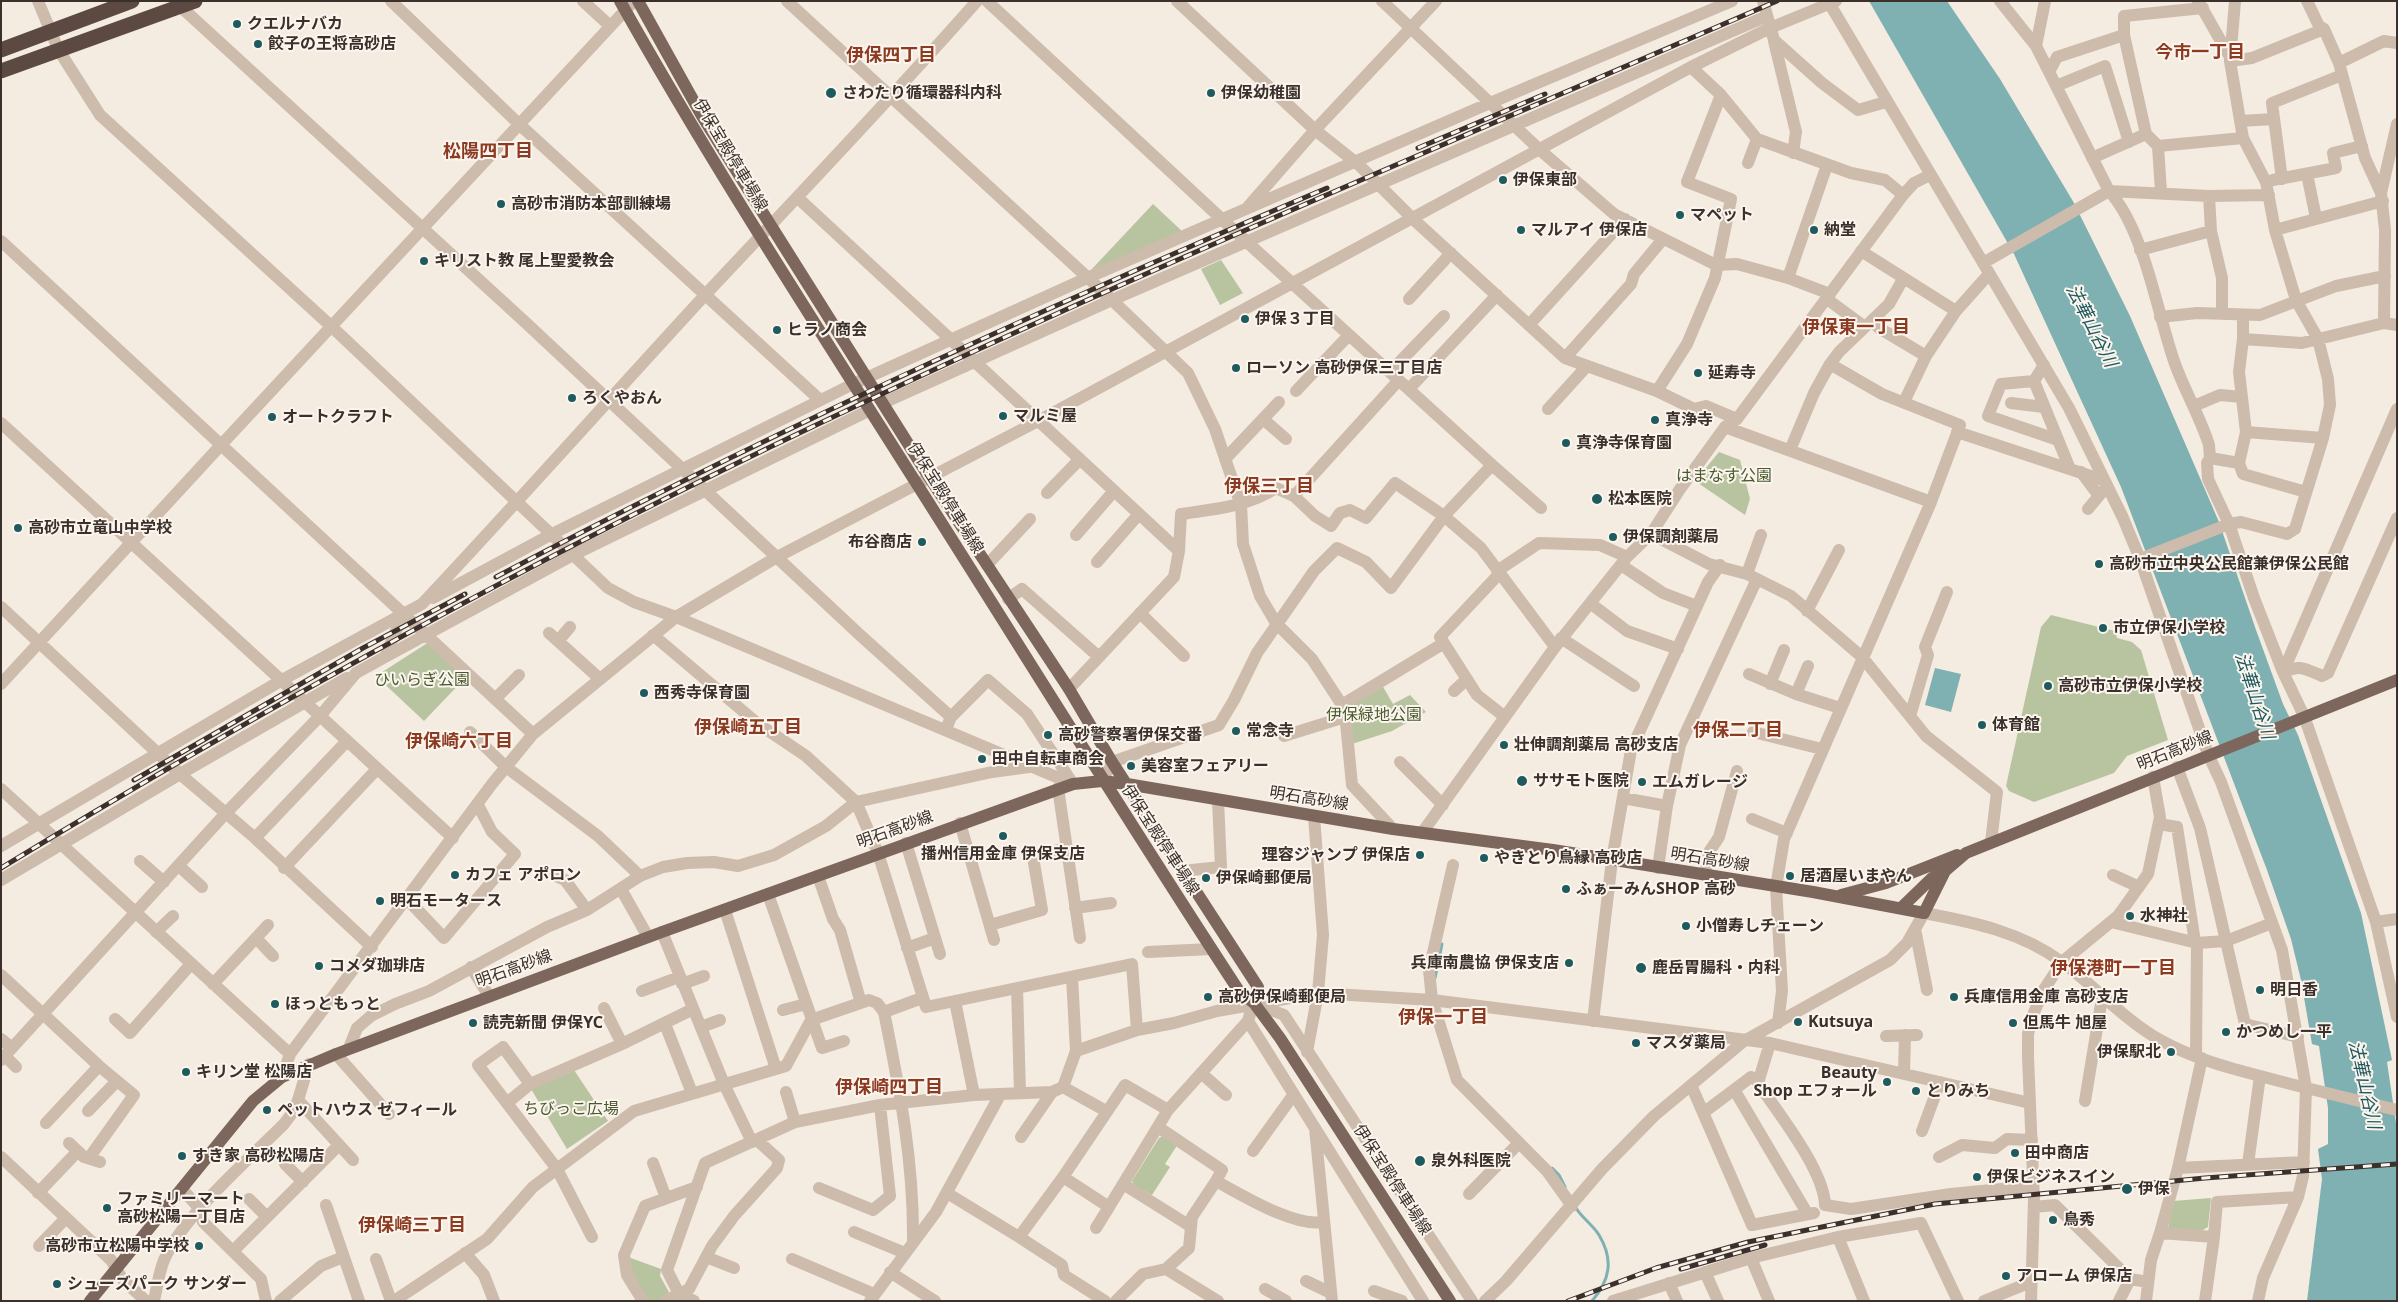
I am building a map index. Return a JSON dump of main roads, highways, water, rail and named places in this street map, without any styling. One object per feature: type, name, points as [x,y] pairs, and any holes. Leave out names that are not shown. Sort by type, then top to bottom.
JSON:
[{"type":"highway","points":[[1,71],[55,40],[132,1]]},
{"type":"highway","points":[[1,50],[55,40],[188,4]]},
{"type":"main road","name":"伊保宝殿停車場線","points":[[629,3],[772,225],[929,477],[1069,689],[1112,762],[1258,987],[1254,1002]]},
{"type":"main road","name":"伊保宝殿停車場線","points":[[629,3],[760,237],[1102,781],[1239,991],[1254,1002],[1394,1212],[1450,1301]]},
{"type":"main road","name":"明石高砂線","points":[[1836,896],[1886,883],[1953,856],[1966,853],[2213,752],[2397,680]]},
{"type":"main road","name":"明石高砂線","points":[[90,1301],[253,1101],[282,1077],[349,1048],[489,996],[960,823],[1073,784],[1102,781],[1127,784],[1393,829],[1612,860],[1836,896],[1924,913],[1944,871]]},
{"type":"main road","name":"明石高砂線","points":[[1901,908],[1932,878],[1966,853]]},
{"type":"water","name":"法華山谷川","points":[[1869,1],[1947,1],[2000,79],[2074,203],[2130,316],[2219,522],[2256,630],[2283,704],[2298,735],[2361,913],[2392,1060],[2387,1062],[2397,1130],[2397,1301],[2307,1301],[2322,1179],[2318,1149],[2328,1144],[2328,1108],[2319,1046],[2312,1044],[2301,980],[2291,939],[2267,870],[2121,487],[2014,254]]},
{"type":"water","points":[[1935,668],[1961,674],[1951,712],[1925,705]]},
{"type":"waterway","points":[[1435,978],[1442,944]]},
{"type":"waterway","points":[[1552,1168],[1559,1175],[1565,1187]]},
{"type":"waterway","points":[[1576,1208],[1597,1231],[1607,1253],[1608,1270],[1606,1277],[1592,1301]]},
{"type":"railway","points":[[1,868],[178,762],[448,611],[723,470],[984,347],[1115,288],[1777,1]]},
{"type":"railway","points":[[1418,148],[1545,94]]},
{"type":"railway","points":[[496,577],[803,422],[1116,279],[1327,188]]},
{"type":"railway","points":[[134,780],[363,648],[465,594]]},
{"type":"railway","points":[[1568,1301],[1656,1268],[1748,1242],[1935,1204],[2205,1178],[2397,1164]]},
{"type":"railway","points":[[1681,1269],[1765,1245]]},
{"type":"place","name":"クエルナバカ","points":[[237,24]]},
{"type":"place","name":"餃子の王将高砂店","points":[[258,44]]},
{"type":"place","name":"さわたり循環器科内科","points":[[831,93]]},
{"type":"place","name":"伊保幼稚園","points":[[1211,93]]},
{"type":"place","name":"伊保東部","points":[[1503,180]]},
{"type":"place","name":"高砂市消防本部訓練場","points":[[501,204]]},
{"type":"place","name":"マペット","points":[[1680,215]]},
{"type":"place","name":"マルアイ 伊保店","points":[[1521,230]]},
{"type":"place","name":"納堂","points":[[1814,230]]},
{"type":"place","name":"キリスト教 尾上聖愛教会","points":[[424,261]]},
{"type":"place","name":"伊保３丁目","points":[[1245,319]]},
{"type":"place","name":"ヒラノ商会","points":[[777,330]]},
{"type":"place","name":"ローソン 高砂伊保三丁目店","points":[[1236,368]]},
{"type":"place","name":"延寿寺","points":[[1698,373]]},
{"type":"place","name":"ろくやおん","points":[[572,398]]},
{"type":"place","name":"マルミ屋","points":[[1003,416]]},
{"type":"place","name":"オートクラフト","points":[[272,417]]},
{"type":"place","name":"真浄寺","points":[[1655,420]]},
{"type":"place","name":"真浄寺保育園","points":[[1566,443]]},
{"type":"place","name":"松本医院","points":[[1597,499]]},
{"type":"place","name":"高砂市立竜山中学校","points":[[18,528]]},
{"type":"place","name":"伊保調剤薬局","points":[[1613,537]]},
{"type":"place","name":"布谷商店","points":[[922,542]]},
{"type":"place","name":"高砂市立中央公民館兼伊保公民館","points":[[2099,564]]},
{"type":"place","name":"市立伊保小学校","points":[[2103,628]]},
{"type":"place","name":"高砂市立伊保小学校","points":[[2048,686]]},
{"type":"place","name":"西秀寺保育園","points":[[644,693]]},
{"type":"place","name":"体育館","points":[[1982,725]]},
{"type":"place","name":"常念寺","points":[[1236,731]]},
{"type":"place","name":"高砂警察署伊保交番","points":[[1048,735]]},
{"type":"place","name":"壮伸調剤薬局 高砂支店","points":[[1504,745]]},
{"type":"place","name":"田中自転車商会","points":[[982,759]]},
{"type":"place","name":"美容室フェアリー","points":[[1131,766]]},
{"type":"place","name":"ササモト医院","points":[[1522,781]]},
{"type":"place","name":"エムガレージ","points":[[1642,782]]},
{"type":"place","name":"播州信用金庫 伊保支店","points":[[1003,836]]},
{"type":"place","name":"理容ジャンプ 伊保店","points":[[1420,855]]},
{"type":"place","name":"やきとり鳥縁 高砂店","points":[[1484,858]]},
{"type":"place","name":"カフェ アポロン","points":[[455,875]]},
{"type":"place","name":"居酒屋いまやん","points":[[1790,876]]},
{"type":"place","name":"伊保崎郵便局","points":[[1206,878]]},
{"type":"place","name":"ふぁーみんSHOP 高砂","points":[[1566,889]]},
{"type":"place","name":"明石モータース","points":[[380,901]]},
{"type":"place","name":"水神社","points":[[2130,916]]},
{"type":"place","name":"小僧寿しチェーン","points":[[1686,926]]},
{"type":"place","name":"兵庫南農協 伊保支店","points":[[1569,963]]},
{"type":"place","name":"コメダ珈琲店","points":[[319,966]]},
{"type":"place","name":"鹿岳胃腸科・内科","points":[[1641,968]]},
{"type":"place","name":"明日香","points":[[2260,990]]},
{"type":"place","name":"高砂伊保崎郵便局","points":[[1208,997]]},
{"type":"place","name":"兵庫信用金庫 高砂支店","points":[[1954,997]]},
{"type":"place","name":"ほっともっと","points":[[275,1004]]},
{"type":"place","name":"Kutsuya","points":[[1798,1022]]},
{"type":"place","name":"読売新聞 伊保YC","points":[[473,1023]]},
{"type":"place","name":"但馬牛 旭屋","points":[[2013,1023]]},
{"type":"place","name":"かつめし一平","points":[[2226,1032]]},
{"type":"place","name":"マスダ薬局","points":[[1636,1043]]},
{"type":"place","name":"伊保駅北","points":[[2171,1052]]},
{"type":"place","name":"キリン堂 松陽店","points":[[186,1072]]},
{"type":"place","name":"Beauty Shop エフォール","points":[[1887,1082]]},
{"type":"place","name":"とりみち","points":[[1916,1091]]},
{"type":"place","name":"ペットハウス ゼフィール","points":[[267,1110]]},
{"type":"place","name":"田中商店","points":[[2015,1153]]},
{"type":"place","name":"すき家 高砂松陽店","points":[[182,1156]]},
{"type":"place","name":"泉外科医院","points":[[1420,1161]]},
{"type":"place","name":"伊保ビジネスイン","points":[[1977,1177]]},
{"type":"place","name":"伊保","points":[[2127,1189]]},
{"type":"place","name":"ファミリーマート 高砂松陽一丁目店","points":[[107,1208]]},
{"type":"place","name":"鳥秀","points":[[2053,1220]]},
{"type":"place","name":"高砂市立松陽中学校","points":[[199,1246]]},
{"type":"place","name":"アローム 伊保店","points":[[2006,1276]]},
{"type":"place","name":"シューズパーク サンダー","points":[[57,1284]]},
{"type":"district","name":"今市一丁目","points":[[2200,53]]},
{"type":"district","name":"伊保四丁目","points":[[891,56]]},
{"type":"district","name":"松陽四丁目","points":[[488,152]]},
{"type":"district","name":"伊保東一丁目","points":[[1856,328]]},
{"type":"district","name":"伊保三丁目","points":[[1269,487]]},
{"type":"district","name":"伊保崎五丁目","points":[[748,728]]},
{"type":"district","name":"伊保二丁目","points":[[1738,731]]},
{"type":"district","name":"伊保崎六丁目","points":[[459,742]]},
{"type":"district","name":"伊保港町一丁目","points":[[2113,969]]},
{"type":"district","name":"伊保一丁目","points":[[1443,1018]]},
{"type":"district","name":"伊保崎四丁目","points":[[889,1088]]},
{"type":"district","name":"伊保崎三丁目","points":[[412,1226]]},
{"type":"park label","name":"はまなす公園","points":[[1724,476]]},
{"type":"park label","name":"ひいらぎ公園","points":[[422,680]]},
{"type":"park label","name":"伊保緑地公園","points":[[1374,715]]},
{"type":"park label","name":"ちびっこ広場","points":[[571,1109]]}]
